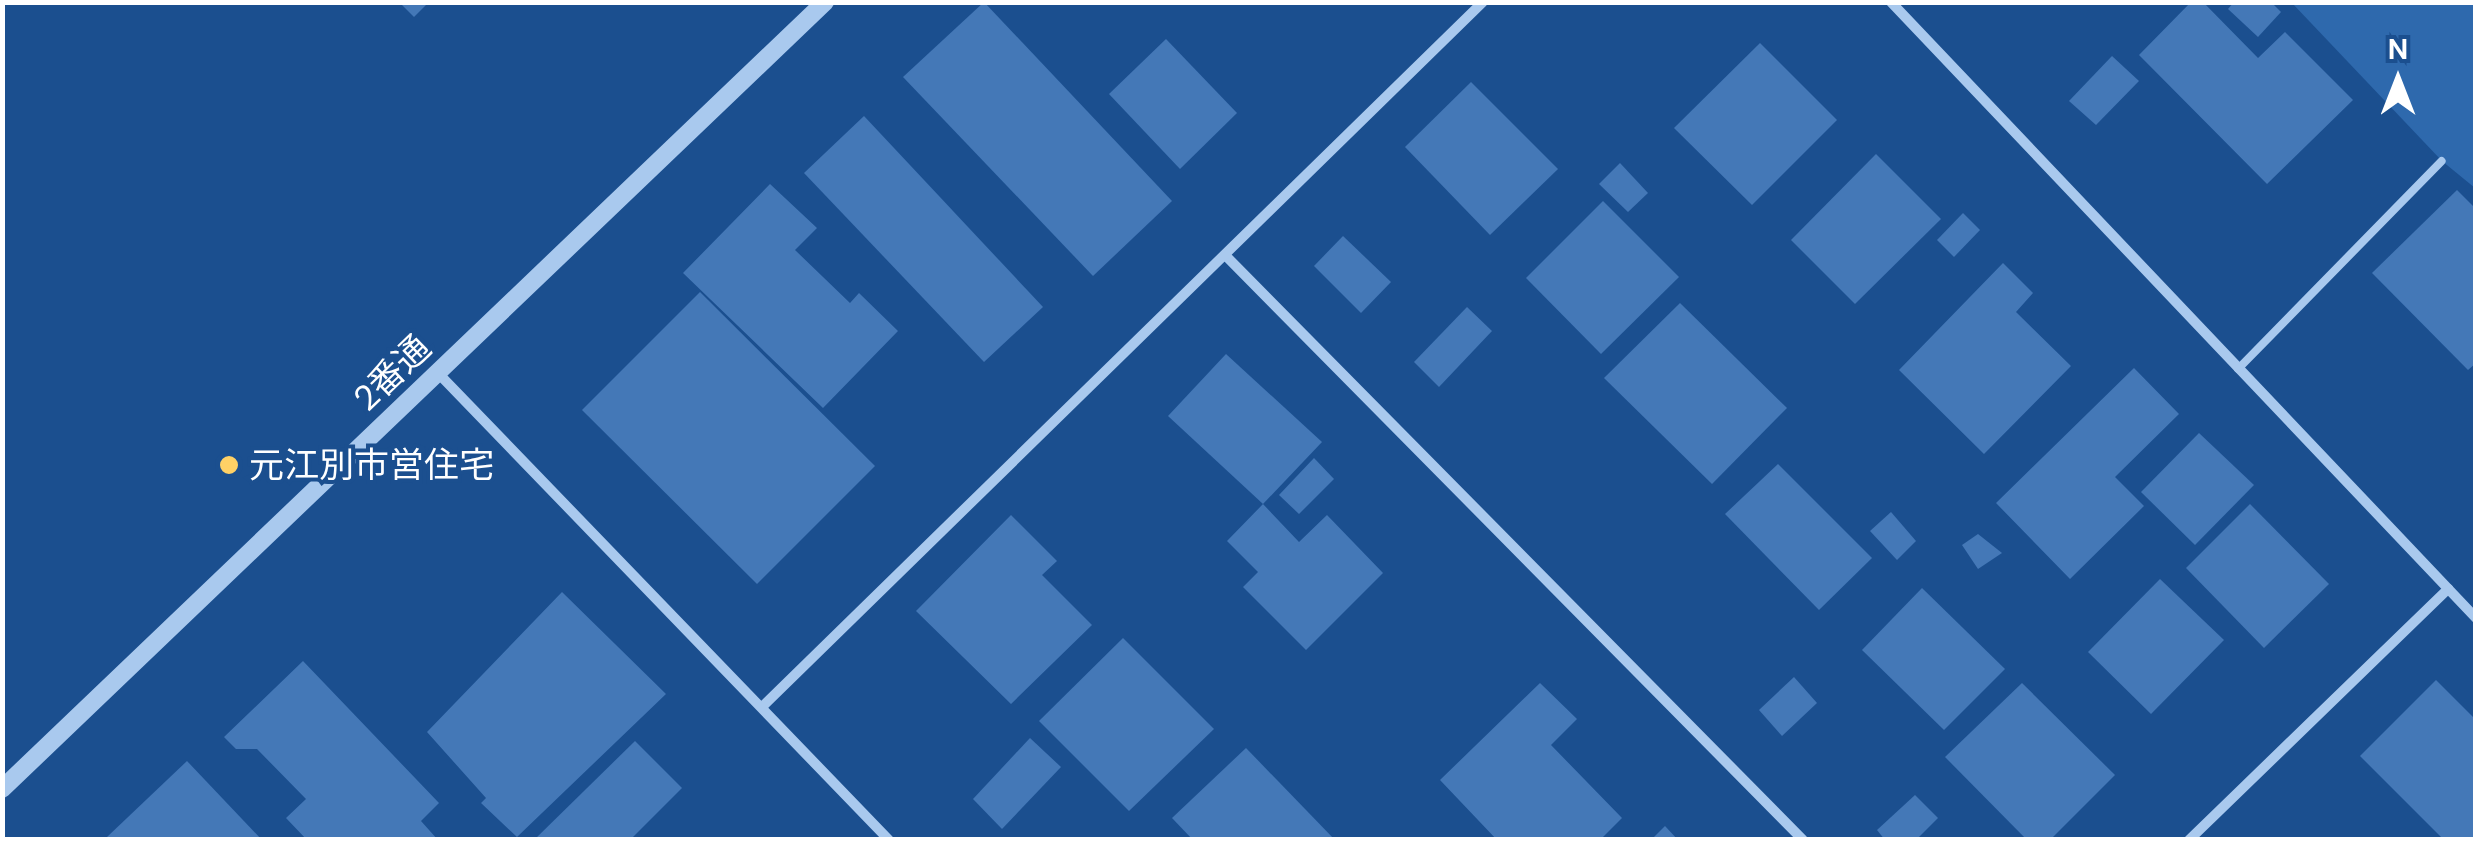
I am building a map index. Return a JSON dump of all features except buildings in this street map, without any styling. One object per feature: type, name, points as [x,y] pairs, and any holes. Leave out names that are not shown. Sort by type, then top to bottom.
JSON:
[{"type":"street","name":"2番通","points":[[2,789],[825,2]]},
{"type":"street","points":[[762,707],[1483,2]]},
{"type":"street","points":[[1891,2],[2476,618]]},
{"type":"street","points":[[1224,255],[1803,840]]},
{"type":"street","points":[[438,373],[889,840]]},
{"type":"street","points":[[2189,840],[2448,590]]},
{"type":"lane","points":[[2238,369],[2442,160]]},
{"type":"shaded area","points":[[2292,3],[2475,3],[2475,188],[2442,161]]},
{"type":"place","name":"元江別市営住宅","points":[[229,465]]}]
